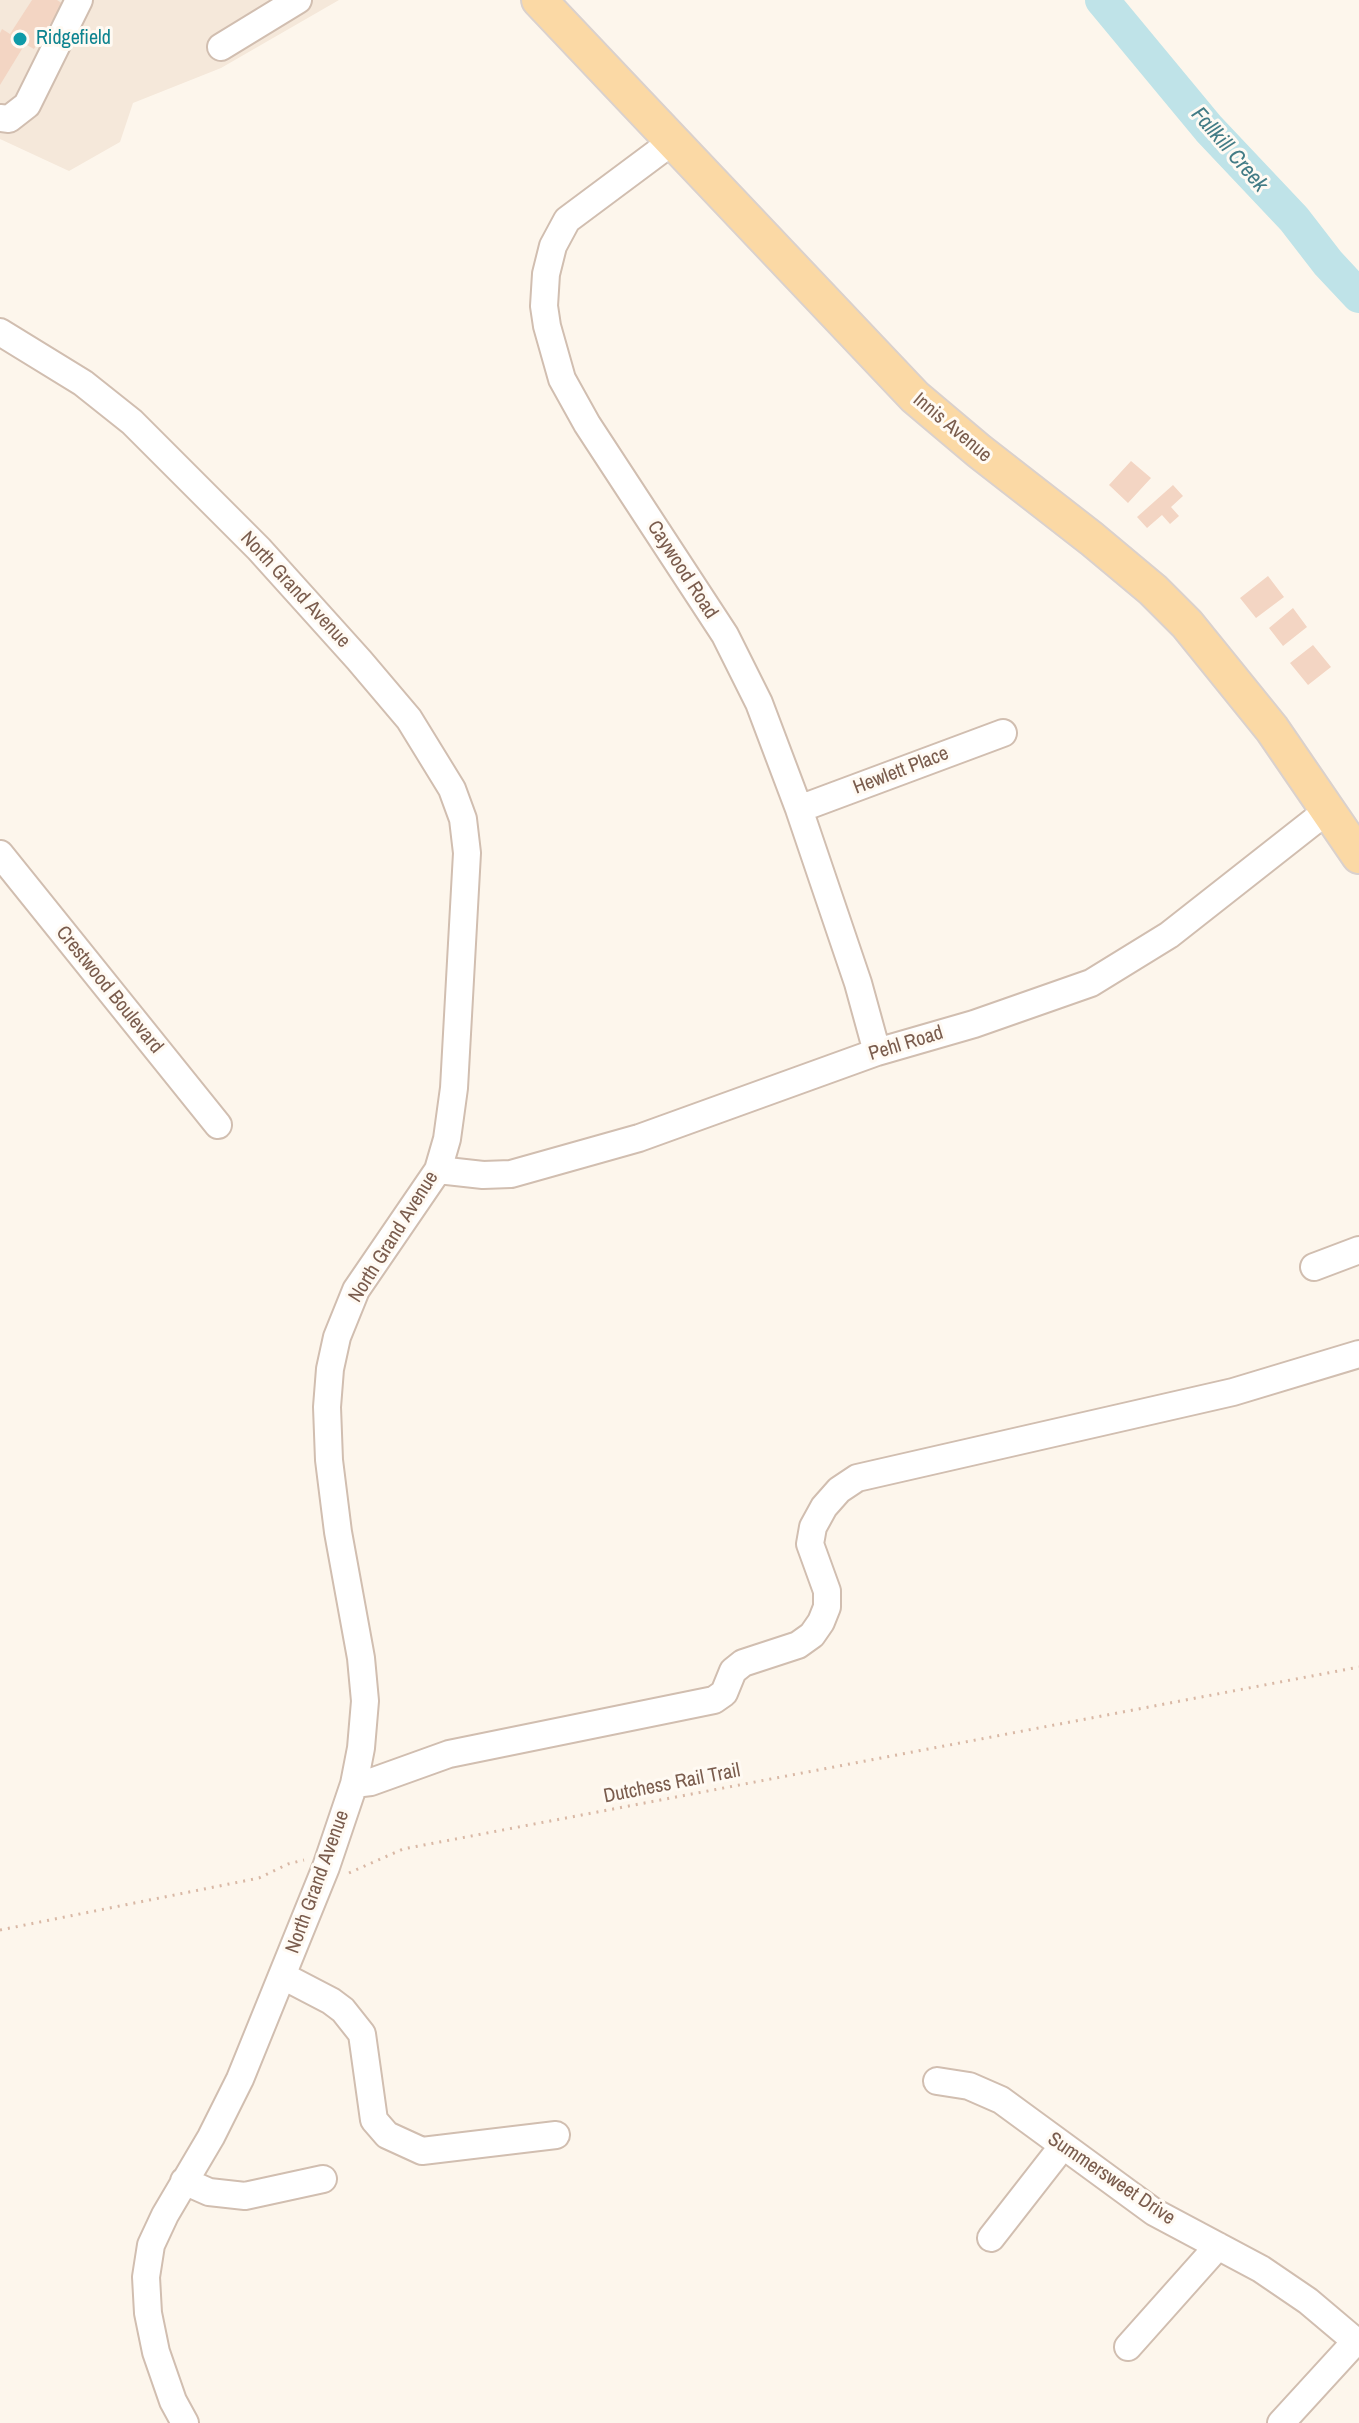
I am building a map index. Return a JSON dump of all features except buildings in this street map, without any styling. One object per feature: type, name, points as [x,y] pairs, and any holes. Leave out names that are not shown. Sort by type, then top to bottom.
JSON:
[{"type":"main road","name":"Innis Avenue","points":[[539,0],[915,397],[1092,539],[1153,590],[1187,624],[1272,729],[1358,854]]},
{"type":"street","points":[[0,118],[9,119],[27,105],[79,0]]},
{"type":"street","points":[[221,47],[298,0]]},
{"type":"street","name":"Caywood Road","points":[[673,141],[567,220],[553,246],[546,274],[544,306],[547,326],[562,379],[587,424],[725,635],[759,703],[858,983],[877,1052]]},
{"type":"street","name":"North Grand Avenue","points":[[0,332],[83,383],[132,422],[169,456],[359,660],[409,719],[452,789],[463,819],[467,853],[454,1088],[447,1139],[438,1170],[356,1290],[337,1337],[330,1369],[327,1407],[329,1460],[365,1701],[354,1784],[326,1867],[240,2079],[151,2245],[146,2277],[148,2313],[156,2352],[173,2401],[185,2423]]},
{"type":"street","name":"Hewlett Place","points":[[799,809],[1003,733]]},
{"type":"street","name":"Pehl Road","points":[[438,1170],[483,1175],[511,1174],[639,1138],[877,1052],[974,1024],[1091,983],[1169,935],[1328,810]]},
{"type":"street","name":"Crestwood Boulevard","points":[[0,854],[218,1125]]},
{"type":"street","points":[[1314,1267],[1359,1250]]},
{"type":"street","points":[[354,1784],[371,1782],[449,1754],[714,1700],[724,1693],[733,1671],[743,1663],[798,1645],[812,1635],[821,1622],[827,1607],[827,1591],[810,1544],[813,1527],[824,1507],[839,1490],[857,1478],[1233,1392],[1359,1354]]},
{"type":"street","points":[[283,1976],[331,2001],[343,2010],[362,2034],[374,2120],[387,2135],[422,2151],[556,2135]]},
{"type":"street","name":"Summersweet Drive","points":[[937,2081],[969,2086],[1001,2100],[1154,2212],[1261,2269],[1308,2301],[1358,2343]]},
{"type":"street","points":[[991,2238],[1062,2147]]},
{"type":"street","points":[[184,2181],[209,2192],[245,2196],[323,2179]]},
{"type":"street","points":[[1128,2347],[1218,2246]]},
{"type":"street","points":[[1281,2423],[1358,2343]]},
{"type":"path","name":"Dutchess Rail Trail","points":[[0,1930],[259,1878],[304,1859],[351,1873],[403,1849],[1359,1667]]},
{"type":"shaded area","points":[[0,0],[339,0],[221,68],[133,103],[120,142],[69,171],[0,139]]},
{"type":"waterway","name":"Fallkill Creek","points":[[1102,0],[1209,129],[1294,219],[1328,263],[1359,296]]},
{"type":"place","name":"Ridgefield","points":[[20,39]]}]
